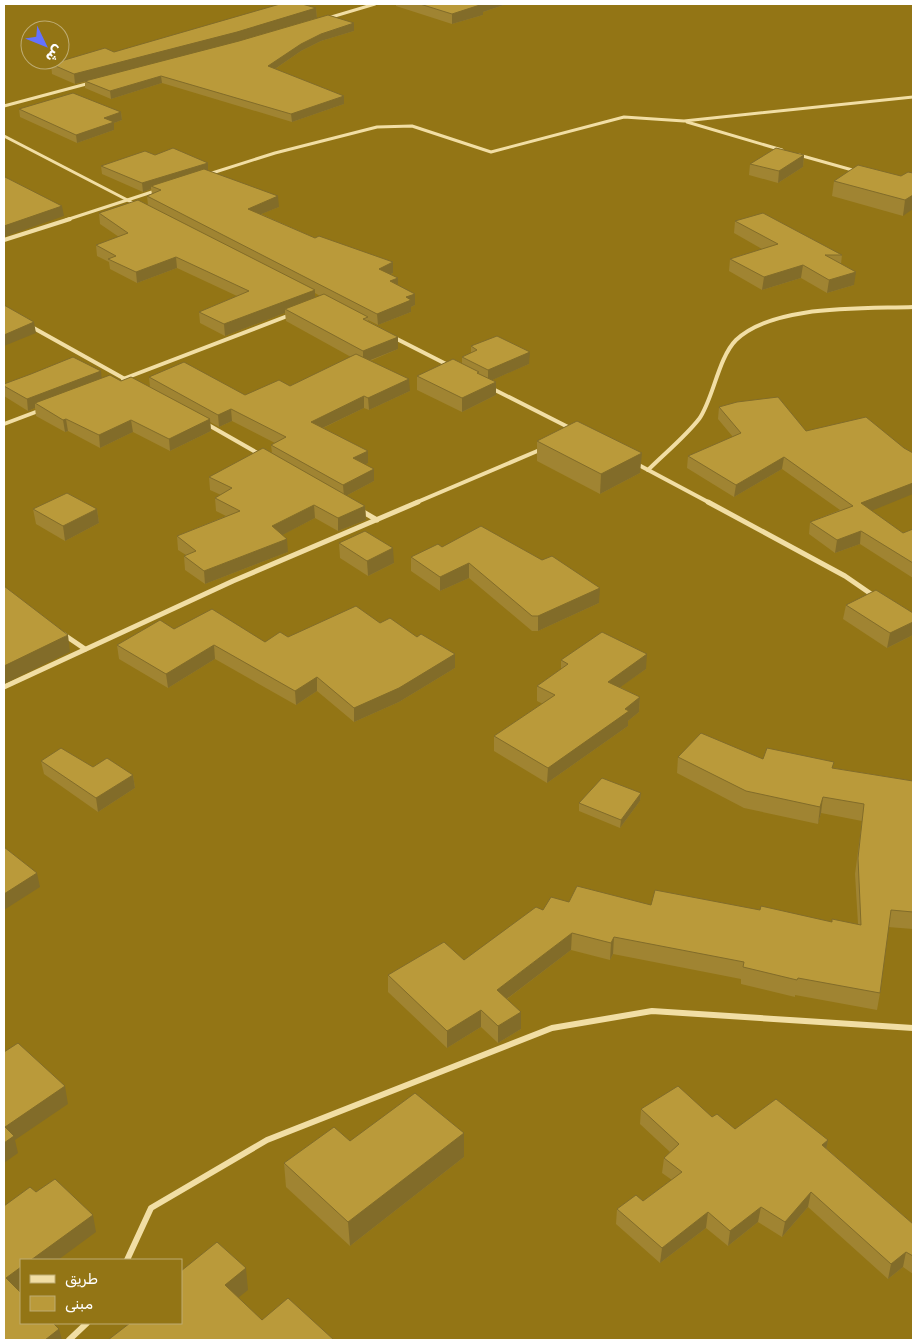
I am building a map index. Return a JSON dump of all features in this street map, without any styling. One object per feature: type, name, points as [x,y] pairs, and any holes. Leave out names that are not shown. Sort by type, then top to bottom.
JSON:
[{"type":"street","points":[[327,18],[375,4]]},
{"type":"street","points":[[4,106],[98,81]]},
{"type":"street","points":[[202,176],[275,152],[377,127],[412,126],[491,152],[624,117],[684,121],[913,97]]},
{"type":"street","points":[[684,121],[787,152]]},
{"type":"street","points":[[4,136],[145,209]]},
{"type":"street","points":[[796,154],[861,173]]},
{"type":"street","points":[[4,240],[165,188]]},
{"type":"street","points":[[648,470],[700,418],[718,372],[736,340],[762,325],[802,311],[913,307]]},
{"type":"street","points":[[115,382],[297,312]]},
{"type":"street","points":[[21,320],[142,388]]},
{"type":"street","points":[[386,333],[456,370]]},
{"type":"street","points":[[482,383],[579,433]]},
{"type":"street","points":[[4,424],[50,407]]},
{"type":"street","points":[[203,422],[264,456]]},
{"type":"street","points":[[4,686],[233,581],[544,448]]},
{"type":"street","points":[[631,461],[845,576],[875,598]]},
{"type":"street","points":[[351,505],[377,520]]},
{"type":"street","points":[[60,632],[85,649]]},
{"type":"street","points":[[127,1259],[150,1208],[267,1140],[552,1028],[652,1011],[913,1028]]},
{"type":"street","points":[[69,1340],[86,1324]]},
{"type":"building","points":[[280,4],[302,4],[316,8],[237,32],[74,74],[65,70],[70,70],[70,58],[105,48],[114,52]]},
{"type":"building","points":[[420,4],[483,4],[452,14]]},
{"type":"building","points":[[328,15],[354,23],[321,34],[301,44],[268,66],[344,96],[291,114],[161,76],[110,91],[85,81],[239,41]]},
{"type":"building","points":[[73,93],[121,112],[104,118],[114,122],[76,135],[19,109]]},
{"type":"building","points":[[173,148],[208,163],[142,183],[101,166],[145,151],[155,155]]},
{"type":"building","points":[[776,148],[804,155],[779,171],[750,164]]},
{"type":"building","points":[[858,165],[901,176],[908,172],[913,173],[913,195],[905,200],[834,181]]},
{"type":"building","points":[[204,169],[278,196],[248,209],[315,238],[319,236],[393,262],[379,269],[398,278],[390,281],[415,294],[406,297],[411,300],[377,314],[147,196],[161,190],[151,186]]},
{"type":"building","points":[[5,177],[62,206],[4,226]]},
{"type":"building","points":[[138,200],[315,290],[224,324],[199,312],[249,291],[176,257],[136,272],[108,259],[116,256],[96,245],[128,233],[99,213]]},
{"type":"building","points":[[763,213],[842,255],[825,255],[856,272],[829,280],[803,265],[764,277],[730,259],[778,244],[735,221]]},
{"type":"building","points":[[324,294],[368,317],[363,319],[398,337],[363,351],[285,309]]},
{"type":"building","points":[[4,305],[34,322],[4,335]]},
{"type":"building","points":[[497,336],[530,352],[488,370],[462,357],[477,350],[471,346]]},
{"type":"building","points":[[356,354],[409,379],[368,398],[364,396],[311,422],[368,451],[353,458],[374,469],[343,485],[271,445],[286,437],[231,409],[218,415],[149,377],[184,362],[245,395],[279,380],[290,386]]},
{"type":"building","points":[[73,357],[101,371],[27,399],[4,386],[4,384]]},
{"type":"building","points":[[453,359],[496,382],[462,398],[417,376]]},
{"type":"building","points":[[110,375],[121,381],[131,377],[210,419],[169,439],[131,420],[99,435],[66,419],[63,420],[35,403]]},
{"type":"building","points":[[778,397],[806,431],[866,417],[904,448],[913,453],[913,483],[861,503],[903,533],[913,529],[913,563],[861,531],[837,540],[810,522],[853,506],[784,457],[736,485],[688,456],[741,433],[719,407],[737,402]]},
{"type":"building","points":[[577,421],[642,453],[601,474],[537,441]]},
{"type":"building","points":[[263,448],[365,506],[338,518],[314,505],[272,526],[287,539],[204,571],[184,556],[196,551],[177,536],[240,511],[215,498],[232,488],[209,477]]},
{"type":"building","points":[[67,493],[97,509],[63,526],[33,509]]},
{"type":"building","points":[[481,526],[542,560],[552,556],[600,588],[538,616],[532,616],[469,563],[440,577],[411,557],[438,544],[442,547]]},
{"type":"building","points":[[365,531],[393,548],[367,561],[339,543]]},
{"type":"building","points":[[4,586],[68,635],[4,666]]},
{"type":"building","points":[[876,590],[913,613],[913,622],[890,633],[846,605]]},
{"type":"building","points":[[356,606],[380,623],[390,618],[417,637],[421,634],[455,654],[399,688],[354,708],[317,677],[295,691],[214,645],[166,674],[117,645],[160,620],[174,629],[212,609],[265,642],[280,632],[288,637]]},
{"type":"building","points":[[602,632],[647,654],[608,682],[640,697],[625,709],[629,711],[548,768],[494,736],[555,695],[537,686],[568,664],[561,660]]},
{"type":"building","points":[[701,733],[763,759],[767,748],[834,762],[832,768],[913,781],[913,912],[891,910],[880,993],[798,978],[797,980],[743,967],[744,962],[614,937],[611,943],[572,933],[497,990],[521,1012],[498,1026],[481,1010],[447,1031],[388,975],[444,942],[464,960],[536,907],[543,910],[551,897],[569,902],[577,886],[651,905],[655,890],[760,910],[761,906],[832,922],[832,919],[861,925],[858,858],[864,804],[823,797],[820,807],[746,791],[678,757]]},
{"type":"building","points":[[61,748],[93,767],[107,758],[133,775],[96,798],[41,761]]},
{"type":"building","points":[[602,778],[641,793],[621,820],[579,803]]},
{"type":"building","points":[[4,847],[37,873],[4,894]]},
{"type":"building","points":[[18,1043],[65,1086],[5,1127],[14,1136],[4,1143],[4,1052]]},
{"type":"building","points":[[678,1086],[712,1117],[717,1114],[735,1129],[776,1099],[828,1140],[822,1145],[913,1224],[913,1256],[906,1252],[891,1264],[811,1192],[785,1222],[761,1207],[730,1231],[708,1212],[662,1248],[617,1209],[636,1195],[643,1201],[682,1172],[664,1158],[679,1144],[641,1109]]},
{"type":"building","points":[[415,1093],[464,1133],[348,1222],[284,1163],[334,1127],[350,1141]]},
{"type":"building","points":[[55,1179],[93,1215],[32,1259],[20,1259],[20,1268],[6,1278],[20,1292],[20,1324],[54,1324],[59,1329],[45,1340],[4,1340],[4,1206],[30,1187],[36,1192]]},
{"type":"building","points":[[217,1242],[246,1268],[225,1285],[262,1320],[288,1298],[334,1340],[108,1340],[129,1324],[182,1324],[182,1270]]}]
